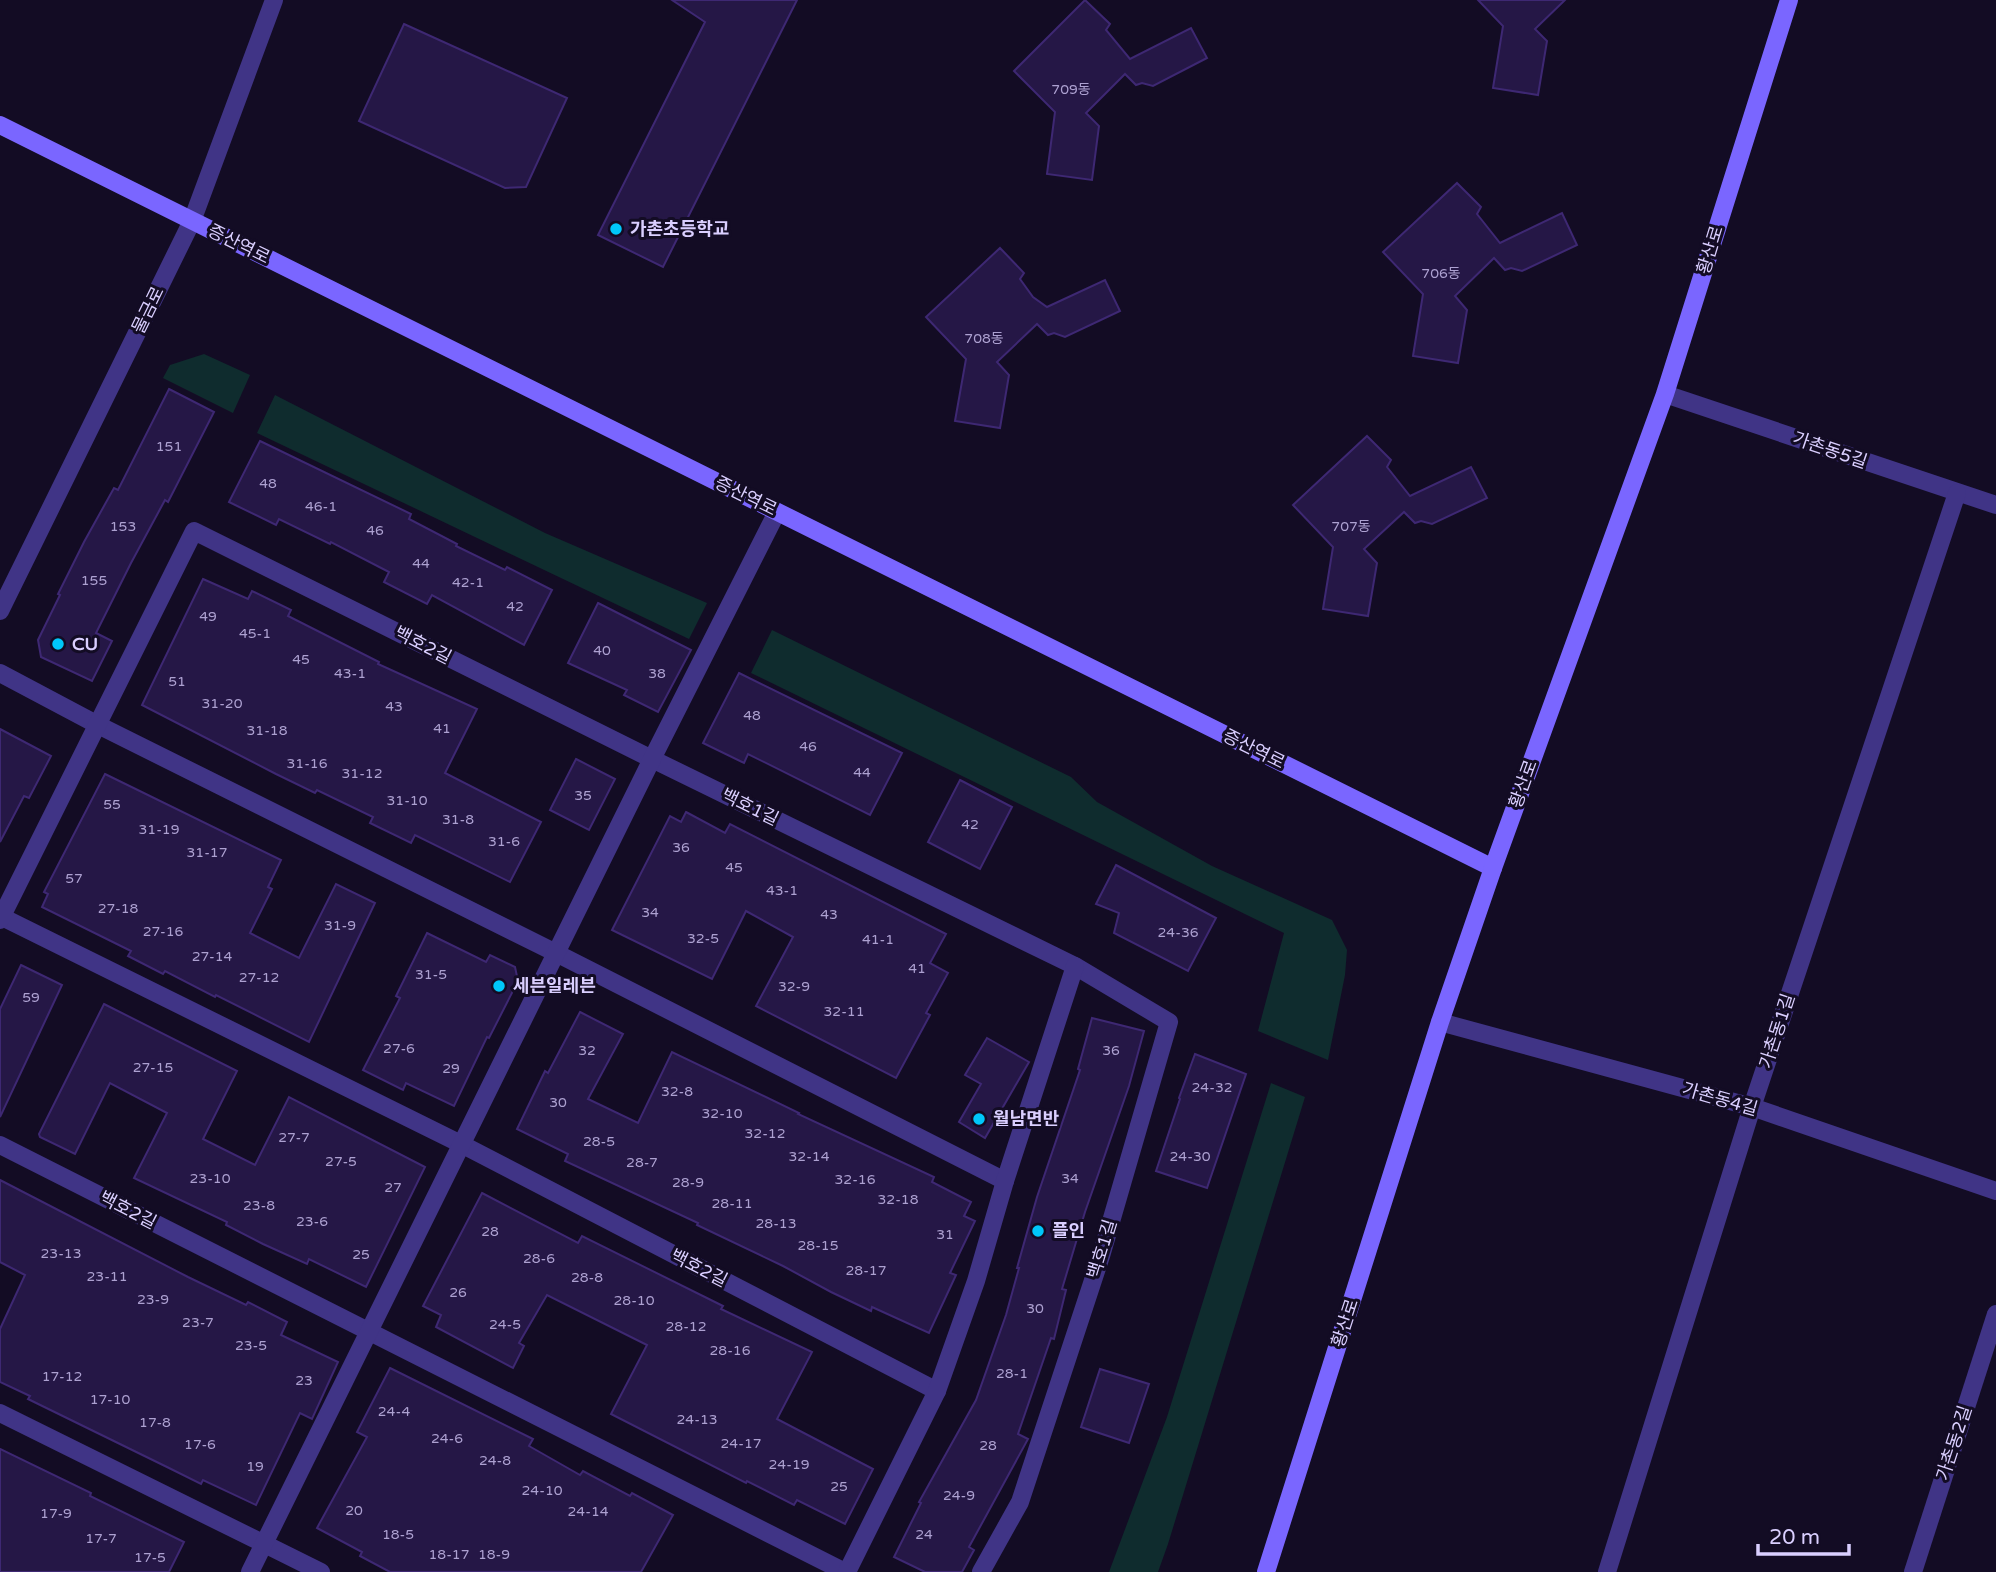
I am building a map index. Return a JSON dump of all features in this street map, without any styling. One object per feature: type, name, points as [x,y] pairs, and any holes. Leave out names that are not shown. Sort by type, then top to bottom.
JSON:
[{"type":"street","name":"물금로","points":[[0,611],[192,220],[274,0]]},
{"type":"street","name":"황산로","points":[[1266,1572],[1440,1022],[1665,394],[1789,0]]},
{"type":"street","name":"증산역로","points":[[0,125],[1493,868]]},
{"type":"street","name":"가촌동5길","points":[[1665,394],[1996,505]]},
{"type":"street","name":"가촌동1길","points":[[1607,1572],[1752,1107],[1957,493]]},
{"type":"street","points":[[250,1572],[777,512]]},
{"type":"street","name":"백호2길","points":[[652,759],[194,531],[1,919],[461,1144],[937,1391]]},
{"type":"street","points":[[0,673],[98,725],[1005,1181]]},
{"type":"street","name":"백호1길","points":[[652,759],[1075,966],[1169,1022],[1101,1256],[1020,1502],[981,1572]]},
{"type":"street","points":[[846,1572],[937,1391],[976,1281],[1005,1181],[1075,966]]},
{"type":"street","name":"가촌동4길","points":[[1440,1022],[1752,1107],[1996,1191]]},
{"type":"street","name":"백호2길","points":[[0,1144],[846,1572]]},
{"type":"street","name":"가촌동2길","points":[[1913,1572],[1996,1314]]},
{"type":"street","points":[[0,1413],[321,1572]]},
{"type":"green space","points":[[204,354],[250,375],[233,413],[163,378],[170,365]]},
{"type":"green space","points":[[275,395],[545,533],[707,603],[689,639],[257,433]]},
{"type":"green space","points":[[772,630],[1071,777],[1097,802],[1212,866],[1332,920],[1347,950],[1345,975],[1328,1060],[1258,1031],[1284,933],[751,673]]},
{"type":"green space","points":[[1271,1083],[1305,1097],[1168,1544],[1158,1572],[1109,1572],[1167,1417]]},
{"type":"building","points":[[672,0],[797,0],[663,267],[598,235],[705,22]]},
{"type":"building","points":[[1085,0],[1110,24],[1106,30],[1130,59],[1191,28],[1207,58],[1153,86],[1142,83],[1136,85],[1125,74],[1086,113],[1099,126],[1092,180],[1047,174],[1055,112],[1014,71]]},
{"type":"building","points":[[1478,0],[1565,0],[1535,29],[1547,41],[1538,95],[1493,88],[1503,26]]},
{"type":"building","points":[[404,24],[567,98],[526,187],[505,188],[359,121]]},
{"type":"building","points":[[1457,183],[1481,207],[1477,214],[1500,243],[1562,213],[1577,245],[1522,271],[1511,268],[1505,270],[1494,258],[1455,296],[1467,310],[1458,363],[1413,356],[1423,294],[1383,252]]},
{"type":"building","points":[[1000,248],[1024,273],[1020,279],[1033,297],[1047,307],[1105,280],[1120,311],[1065,337],[1054,333],[1048,335],[1037,324],[997,362],[1009,375],[1000,428],[955,421],[966,359],[926,317]]},
{"type":"building","points":[[169,389],[214,412],[96,633],[112,641],[92,681],[41,657],[38,640],[84,542],[114,488],[118,490]]},
{"type":"building","points":[[1367,436],[1391,460],[1387,467],[1410,496],[1471,467],[1487,498],[1432,524],[1421,521],[1415,523],[1404,512],[1364,549],[1377,563],[1368,616],[1323,609],[1333,547],[1293,505]]},
{"type":"building","points":[[260,441],[411,514],[409,519],[457,544],[456,546],[505,570],[507,567],[552,590],[524,645],[432,595],[427,604],[384,582],[389,572],[331,542],[330,544],[279,519],[276,525],[229,502]]},
{"type":"building","points":[[203,579],[248,599],[252,591],[291,610],[288,616],[379,662],[378,664],[477,709],[445,773],[541,822],[510,882],[415,835],[411,843],[370,823],[373,817],[317,790],[315,793],[142,705]]},
{"type":"building","points":[[598,603],[691,650],[658,712],[624,695],[627,690],[568,663]]},
{"type":"building","points":[[739,673],[902,753],[870,815],[748,754],[744,763],[703,743]]},
{"type":"building","points":[[0,729],[51,756],[29,798],[24,796],[0,842]]},
{"type":"building","points":[[576,759],[615,779],[589,830],[550,810]]},
{"type":"building","points":[[105,774],[281,860],[268,887],[272,889],[250,933],[299,958],[336,884],[375,903],[309,1042],[165,971],[163,974],[128,956],[131,951],[42,907],[48,894],[44,892]]},
{"type":"building","points":[[960,780],[1012,807],[980,869],[928,842]]},
{"type":"building","points":[[686,812],[725,833],[730,824],[946,934],[930,963],[948,973],[926,1013],[930,1015],[896,1078],[756,1006],[793,937],[746,911],[712,979],[612,930],[670,816],[681,822]]},
{"type":"building","points":[[1116,865],[1216,918],[1188,971],[1114,933],[1119,913],[1096,904]]},
{"type":"building","points":[[427,933],[486,962],[490,955],[515,967],[518,981],[454,1106],[406,1083],[403,1090],[363,1070],[400,998],[396,996]]},
{"type":"building","points":[[21,965],[62,985],[0,1117],[0,1009]]},
{"type":"building","points":[[104,1004],[237,1071],[203,1139],[255,1165],[289,1097],[425,1167],[366,1287],[309,1259],[307,1264],[263,1244],[226,1225],[227,1222],[134,1178],[167,1113],[110,1083],[75,1154],[40,1137],[39,1134]]},
{"type":"building","points":[[580,1012],[623,1034],[588,1099],[638,1123],[672,1052],[934,1177],[932,1182],[971,1202],[964,1216],[975,1221],[950,1273],[956,1275],[929,1333],[872,1307],[871,1311],[697,1225],[698,1223],[565,1161],[568,1154],[517,1129],[545,1071],[548,1073]]},
{"type":"building","points":[[1092,1018],[1144,1031],[1129,1086],[1085,1212],[1062,1289],[1066,1290],[1054,1339],[1051,1338],[1018,1434],[1028,1439],[969,1547],[974,1550],[962,1572],[925,1572],[894,1557],[921,1503],[919,1502],[976,1400],[1006,1315],[1037,1197],[1080,1070],[1078,1069]]},
{"type":"building","points":[[987,1038],[1029,1062],[985,1138],[959,1122],[981,1084],[965,1075]]},
{"type":"building","points":[[1195,1054],[1246,1074],[1207,1188],[1156,1171]]},
{"type":"building","points":[[0,1180],[188,1277],[287,1322],[281,1335],[338,1362],[312,1419],[300,1413],[256,1505],[203,1480],[201,1484],[28,1399],[30,1396],[0,1382],[0,1329],[25,1275],[0,1262]]},
{"type":"building","points":[[482,1193],[578,1243],[582,1236],[723,1306],[721,1309],[812,1352],[777,1419],[873,1469],[845,1524],[797,1500],[794,1505],[747,1481],[746,1483],[611,1414],[647,1345],[547,1295],[519,1343],[524,1346],[513,1368],[436,1327],[441,1315],[423,1306]]},
{"type":"building","points":[[390,1368],[533,1439],[529,1446],[580,1475],[583,1471],[673,1515],[641,1572],[390,1572],[360,1556],[362,1552],[317,1528],[367,1437],[357,1432]]},
{"type":"building","points":[[1100,1369],[1149,1384],[1129,1443],[1081,1427]]},
{"type":"building","points":[[0,1449],[184,1542],[169,1572],[0,1572]]},
{"type":"place","name":"가촌초등학교","points":[[616,229]]},
{"type":"place","name":"CU","points":[[58,644]]},
{"type":"place","name":"세븐일레븐","points":[[499,986]]},
{"type":"place","name":"월남면반","points":[[979,1119]]},
{"type":"place","name":"플인","points":[[1038,1231]]}]
